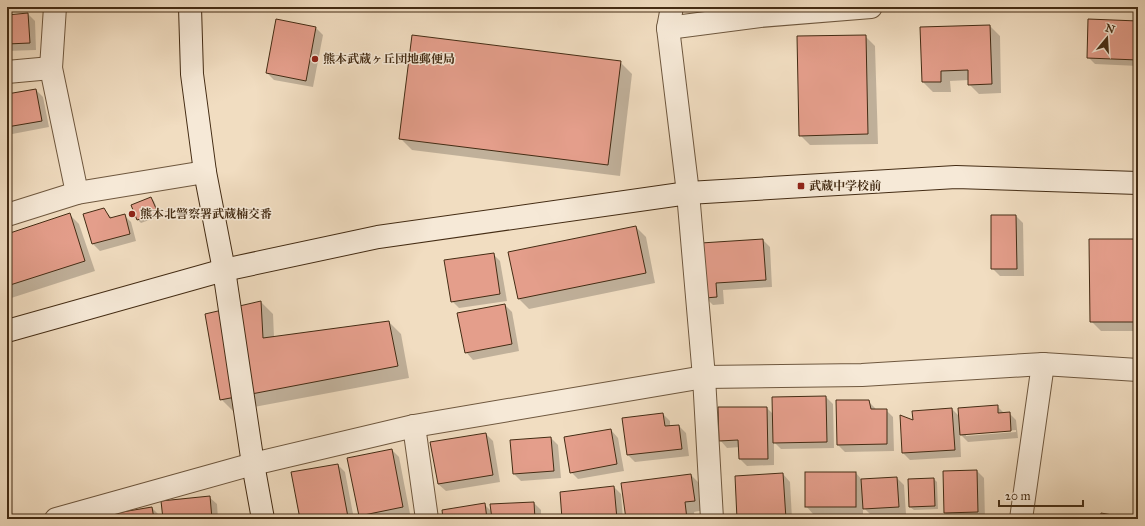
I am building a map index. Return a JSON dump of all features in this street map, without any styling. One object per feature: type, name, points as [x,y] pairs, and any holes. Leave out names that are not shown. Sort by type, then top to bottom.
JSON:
[{"type":"street","points":[[55,7],[51,68],[77,193]]},
{"type":"street","points":[[190,7],[192,74],[205,172],[224,270],[263,519]]},
{"type":"street","points":[[712,519],[704,378],[688,192],[670,17],[760,16],[871,7]]},
{"type":"street","points":[[7,72],[51,68]]},
{"type":"street","points":[[7,215],[77,193],[205,172]]},
{"type":"street","points":[[7,331],[224,270],[378,236],[688,192],[956,177],[1138,183]]},
{"type":"street","points":[[1021,519],[1043,364]]},
{"type":"street","points":[[56,519],[88,515],[254,464],[414,426],[704,378],[862,376],[1043,364],[1138,370]]},
{"type":"street","points":[[414,426],[428,519]]},
{"type":"building","points":[[28,13],[30,43],[7,44],[7,15]]},
{"type":"building","points":[[276,19],[316,27],[306,81],[266,73]]},
{"type":"building","points":[[1088,19],[1138,21],[1138,60],[1087,58]]},
{"type":"building","points":[[990,25],[992,84],[968,85],[968,70],[941,71],[941,82],[922,82],[920,27]]},
{"type":"building","points":[[412,35],[621,61],[608,165],[399,139]]},
{"type":"building","points":[[866,35],[868,134],[799,136],[797,36]]},
{"type":"building","points":[[36,89],[42,121],[7,127],[7,94]]},
{"type":"building","points":[[151,197],[158,213],[137,220],[131,205]]},
{"type":"building","points":[[104,208],[110,218],[125,214],[130,234],[92,244],[83,214]]},
{"type":"building","points":[[70,213],[85,261],[7,286],[7,234]]},
{"type":"building","points":[[991,215],[1016,215],[1017,269],[991,269]]},
{"type":"building","points":[[636,226],[646,273],[518,299],[508,252]]},
{"type":"building","points":[[763,239],[766,280],[716,283],[717,297],[705,298],[701,243]]},
{"type":"building","points":[[1089,239],[1138,239],[1138,322],[1090,322]]},
{"type":"building","points":[[494,253],[500,294],[451,302],[444,260]]},
{"type":"building","points":[[261,301],[263,338],[389,321],[398,366],[220,400],[205,314]]},
{"type":"building","points":[[505,304],[512,344],[465,353],[457,313]]},
{"type":"building","points":[[826,396],[827,442],[773,443],[772,397]]},
{"type":"building","points":[[836,400],[869,400],[871,409],[887,409],[887,444],[837,445]]},
{"type":"building","points":[[998,405],[998,413],[1010,412],[1011,431],[960,435],[958,408]]},
{"type":"building","points":[[718,407],[767,407],[768,459],[739,459],[738,440],[719,441]]},
{"type":"building","points":[[952,408],[955,450],[902,453],[900,415],[913,420],[912,411]]},
{"type":"building","points":[[663,413],[665,426],[679,425],[682,449],[627,455],[622,418]]},
{"type":"building","points":[[611,429],[617,464],[570,473],[564,437]]},
{"type":"building","points":[[486,433],[493,475],[438,484],[430,442]]},
{"type":"building","points":[[551,437],[554,471],[513,474],[510,440]]},
{"type":"building","points":[[392,449],[403,507],[359,516],[347,458]]},
{"type":"building","points":[[338,464],[348,517],[340,519],[300,519],[291,472]]},
{"type":"building","points":[[977,470],[978,512],[944,513],[943,471]]},
{"type":"building","points":[[805,472],[856,472],[856,507],[805,507]]},
{"type":"building","points":[[783,473],[786,519],[737,519],[735,476]]},
{"type":"building","points":[[691,474],[695,501],[685,502],[687,519],[626,519],[621,483]]},
{"type":"building","points":[[897,477],[899,507],[863,509],[861,479]]},
{"type":"building","points":[[934,478],[935,506],[909,507],[908,479]]},
{"type":"building","points":[[614,486],[617,519],[562,519],[560,492]]},
{"type":"building","points":[[210,496],[212,519],[163,519],[161,501]]},
{"type":"building","points":[[534,502],[535,519],[492,519],[490,504]]},
{"type":"building","points":[[485,503],[487,519],[443,519],[442,510]]},
{"type":"building","points":[[152,507],[154,519],[104,519],[104,515]]},
{"type":"building","points":[[1101,513],[1135,519],[1100,519]]},
{"type":"place","name":"熊本武蔵ヶ丘団地郵便局","points":[[315,59]]},
{"type":"place","name":"武蔵中学校前","points":[[801,186]]},
{"type":"place","name":"熊本北警察署武蔵楠交番","points":[[132,214]]}]
